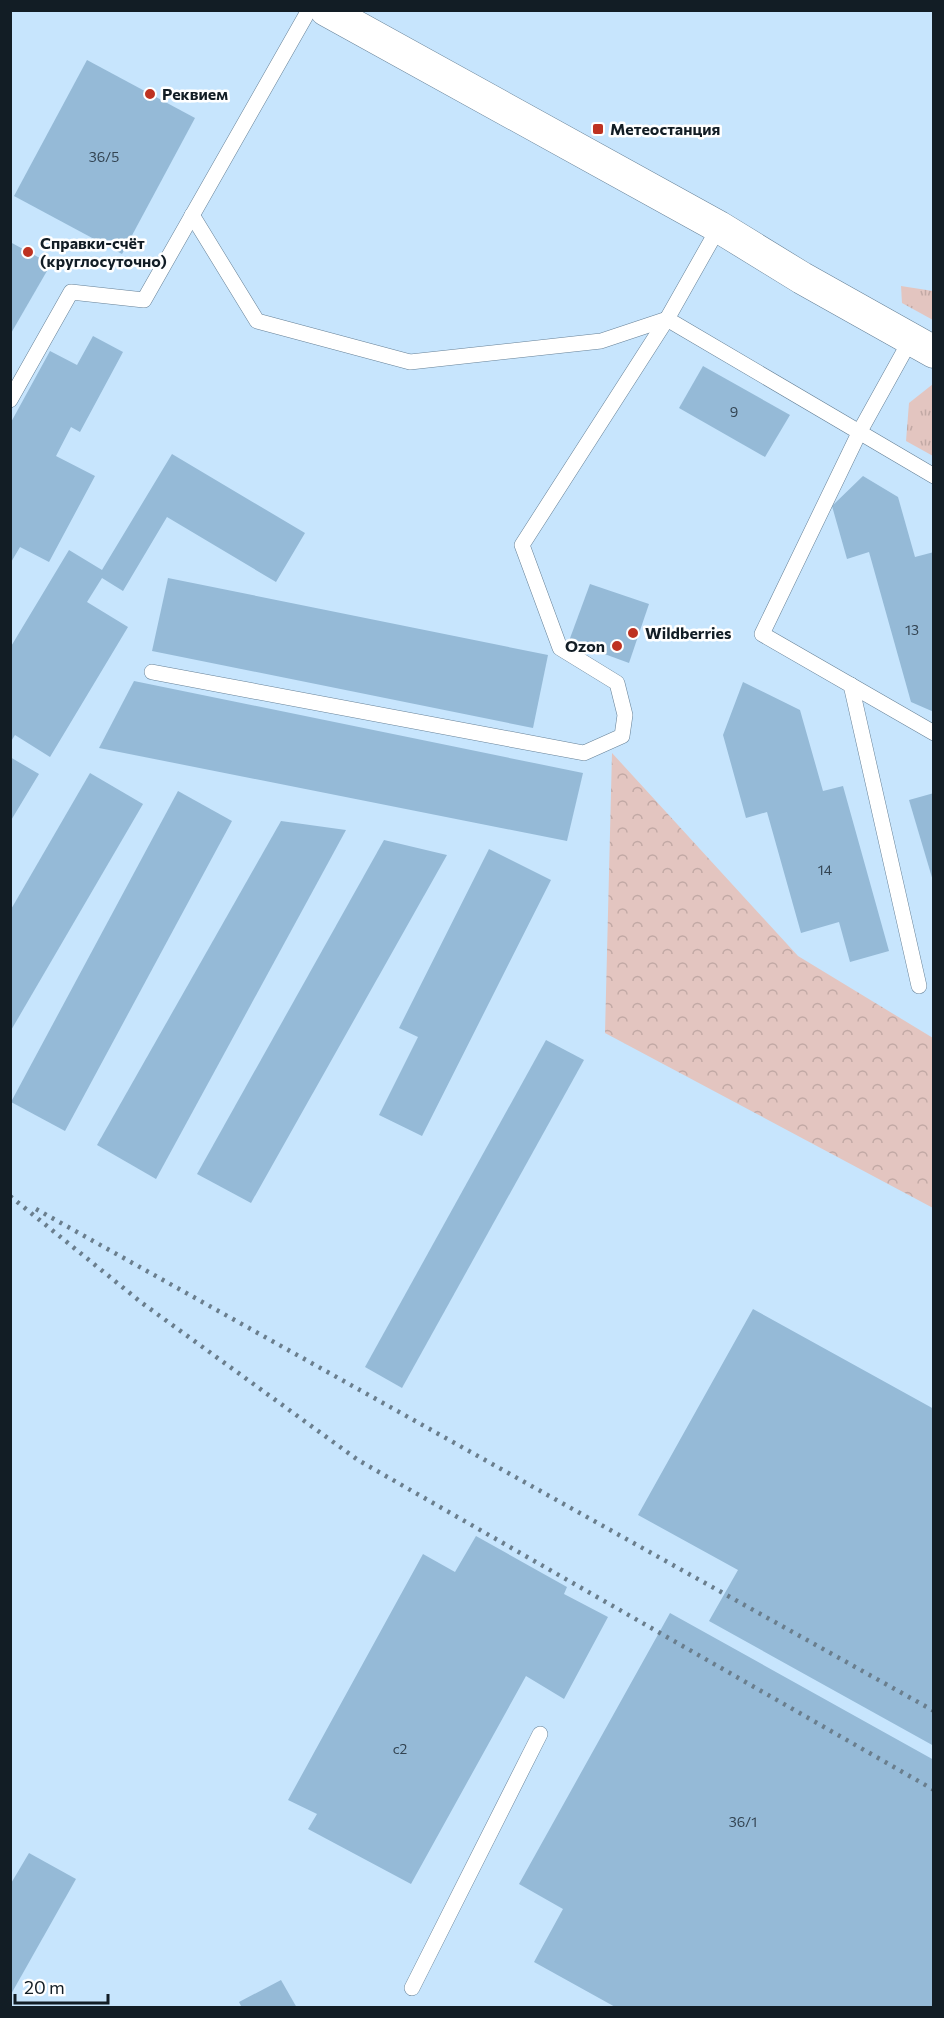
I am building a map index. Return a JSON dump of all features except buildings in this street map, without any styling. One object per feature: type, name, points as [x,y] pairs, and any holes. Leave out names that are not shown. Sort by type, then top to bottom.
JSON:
[{"type":"street","points":[[326,10],[719,227],[922,346]]},
{"type":"lane","points":[[10,400],[71,291],[144,300],[309,10]]},
{"type":"lane","points":[[192,215],[257,321],[410,362],[601,341],[668,319],[933,476]]},
{"type":"lane","points":[[152,672],[584,753],[622,736],[625,715],[617,683],[560,648],[522,545],[668,319],[719,227]]},
{"type":"lane","points":[[922,346],[860,431],[762,634],[933,733]]},
{"type":"lane","points":[[851,685],[919,986]]},
{"type":"lane","points":[[412,1988],[540,1734]]},
{"type":"green space","points":[[901,286],[933,291],[933,320],[902,303]]},
{"type":"green space","points":[[933,384],[933,456],[906,441],[909,403]]},
{"type":"green space","points":[[612,753],[798,956],[933,1038],[933,1208],[605,1033]]},
{"type":"railway","points":[[10,1196],[142,1303],[358,1460],[934,1790]]},
{"type":"railway","points":[[36,1209],[934,1711]]},
{"type":"place","name":"Реквием","points":[[150,94]]},
{"type":"place","name":"Метеостанция","points":[[598,129]]},
{"type":"place","name":"Справки-счёт (круглосуточно)","points":[[28,252]]},
{"type":"place","name":"Wildberries","points":[[633,633]]},
{"type":"place","name":"Ozon","points":[[617,646]]}]
